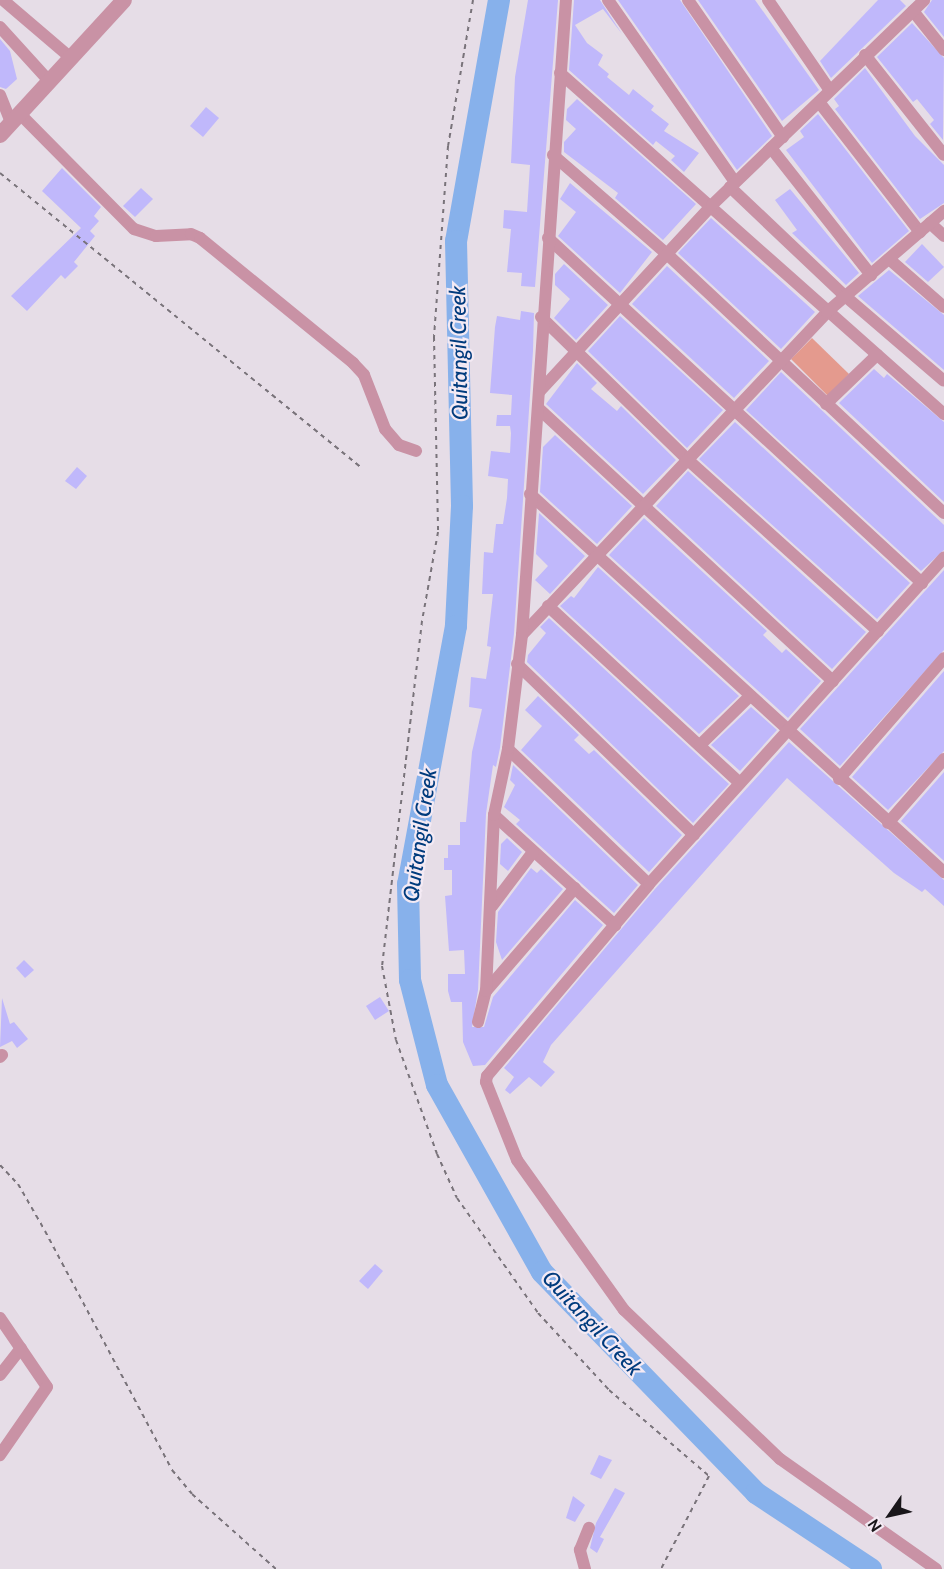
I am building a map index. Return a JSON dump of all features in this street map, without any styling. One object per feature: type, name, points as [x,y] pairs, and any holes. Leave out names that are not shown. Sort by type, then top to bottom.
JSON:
[{"type":"street","points":[[3,0],[71,58]]},
{"type":"street","points":[[10,124],[124,0]]},
{"type":"street","points":[[478,1022],[486,991],[492,906],[494,815],[508,749],[522,635],[530,494],[539,392],[541,317],[566,0]]},
{"type":"street","points":[[608,0],[733,185],[845,296],[942,374]]},
{"type":"street","points":[[688,0],[783,137]]},
{"type":"street","points":[[768,0],[829,89]]},
{"type":"street","points":[[539,392],[712,206],[819,102],[829,89],[924,0]]},
{"type":"street","points":[[913,11],[944,50]]},
{"type":"street","points":[[0,27],[49,81]]},
{"type":"street","points":[[865,55],[944,155]]},
{"type":"street","points":[[560,73],[944,414]]},
{"type":"street","points":[[0,95],[10,124],[134,229],[156,236],[191,234],[200,238],[353,363],[364,375],[385,429],[399,445],[416,451]]},
{"type":"street","points":[[819,102],[925,227],[944,236]]},
{"type":"street","points":[[771,148],[871,275]]},
{"type":"street","points":[[553,155],[667,254],[944,513]]},
{"type":"street","points":[[522,635],[783,362],[827,312],[944,211]]},
{"type":"street","points":[[548,238],[922,583]]},
{"type":"street","points":[[889,259],[944,307]]},
{"type":"street","points":[[541,317],[577,349],[688,460],[878,631]]},
{"type":"street","points":[[826,404],[877,356]]},
{"type":"street","points":[[538,408],[833,681]]},
{"type":"street","points":[[530,494],[839,779],[942,867]]},
{"type":"street","points":[[936,1569],[780,1459],[696,1382],[624,1310],[517,1160],[487,1088],[487,1076],[693,835],[944,558]]},
{"type":"street","points":[[548,606],[740,783]]},
{"type":"street","points":[[839,779],[944,658]]},
{"type":"street","points":[[517,664],[693,835]]},
{"type":"street","points":[[700,745],[750,696]]},
{"type":"street","points":[[508,749],[649,885]]},
{"type":"street","points":[[888,823],[944,759]]},
{"type":"street","points":[[494,815],[615,925]]},
{"type":"street","points":[[492,906],[533,852]]},
{"type":"street","points":[[486,991],[575,888]]},
{"type":"street","points":[[0,1318],[47,1387],[0,1455]]},
{"type":"street","points":[[0,1375],[21,1348]]},
{"type":"street","points":[[585,1569],[580,1550],[588,1528]]},
{"type":"path","points":[[473,0],[448,146],[434,337],[438,531],[422,621],[382,966],[396,1040],[436,1154],[457,1198],[538,1313],[609,1390],[709,1476],[661,1569]]},
{"type":"path","points":[[0,173],[360,467]]},
{"type":"path","points":[[0,1165],[18,1184],[45,1231],[172,1470],[204,1506],[276,1569]]},
{"type":"shaded area","points":[[812,338],[849,374],[828,396],[791,359]]},
{"type":"building","points":[[528,0],[558,0],[535,287],[521,286],[522,273],[507,272],[511,229],[503,228],[504,210],[527,212],[530,165],[511,163],[515,77]]},
{"type":"building","points":[[574,0],[600,0],[622,34],[603,9],[575,25],[587,43],[603,55],[598,65],[609,74],[607,77],[629,95],[633,89],[654,106],[651,110],[669,124],[664,131],[699,153],[684,172],[671,160],[675,156],[656,141],[653,145],[569,70]]},
{"type":"building","points":[[618,0],[680,0],[772,136],[737,170]]},
{"type":"building","points":[[698,0],[755,0],[819,90],[782,121]]},
{"type":"building","points":[[878,0],[900,0],[906,6],[831,78],[820,61]]},
{"type":"building","points":[[932,0],[944,0],[944,37],[924,12]]},
{"type":"building","points":[[912,23],[944,58],[943,140],[930,124],[934,120],[917,99],[913,102],[877,57]]},
{"type":"building","points":[[0,39],[10,51],[17,79],[6,89],[0,87]]},
{"type":"building","points":[[865,68],[915,136],[944,165],[944,203],[920,219],[835,109],[839,106],[834,99]]},
{"type":"building","points":[[577,99],[696,204],[663,240],[615,198],[618,193],[564,152],[564,142],[576,129],[566,120],[567,109]]},
{"type":"building","points":[[206,107],[219,118],[203,137],[190,126]]},
{"type":"building","points":[[818,114],[909,231],[872,263],[786,150],[804,137],[800,131]]},
{"type":"building","points":[[62,168],[101,207],[94,216],[99,221],[90,231],[95,236],[74,262],[78,266],[65,279],[61,275],[27,311],[11,296],[81,228],[42,191]]},
{"type":"building","points":[[570,183],[652,252],[620,293],[558,236],[576,212],[560,199]]},
{"type":"building","points":[[141,188],[153,199],[135,217],[123,206]]},
{"type":"building","points":[[790,189],[859,273],[846,285],[792,233],[797,230],[775,200]]},
{"type":"building","points":[[711,218],[815,312],[781,349],[678,253]]},
{"type":"building","points":[[922,244],[944,267],[928,282],[905,262]]},
{"type":"building","points":[[564,264],[608,305],[576,340],[554,318],[570,299],[555,285],[555,274]]},
{"type":"building","points":[[667,266],[769,361],[734,398],[632,304]]},
{"type":"building","points":[[889,270],[944,315],[944,370],[858,296]]},
{"type":"building","points":[[521,311],[534,313],[514,634],[500,748],[496,767],[493,765],[486,814],[478,990],[472,1027],[484,1027],[493,997],[575,900],[603,925],[485,1065],[473,1066],[463,1042],[462,1002],[451,1002],[448,991],[448,974],[465,974],[464,950],[449,951],[445,896],[452,895],[452,870],[444,870],[444,858],[448,858],[448,845],[460,845],[460,822],[466,822],[472,752],[482,709],[469,707],[471,677],[486,679],[491,647],[487,646],[493,594],[482,594],[484,552],[493,553],[496,524],[503,524],[507,498],[508,479],[488,476],[491,451],[510,453],[511,433],[510,426],[496,426],[497,415],[511,415],[512,395],[490,393],[495,327],[497,316],[520,320]]},
{"type":"building","points":[[620,316],[723,410],[687,448],[588,351]]},
{"type":"building","points":[[577,363],[597,383],[591,389],[617,411],[621,406],[676,460],[643,494],[546,404]]},
{"type":"building","points":[[874,369],[884,378],[887,374],[944,422],[944,502],[839,403]]},
{"type":"building","points":[[781,372],[944,525],[944,550],[921,571],[746,410]]},
{"type":"building","points":[[735,422],[910,583],[877,619],[699,459]]},
{"type":"building","points":[[555,435],[632,506],[597,544],[540,492],[543,447]]},
{"type":"building","points":[[77,467],[87,476],[76,489],[65,481]]},
{"type":"building","points":[[688,471],[866,632],[832,669],[656,506]]},
{"type":"building","points":[[539,513],[585,556],[550,594],[535,580],[548,566],[536,554]]},
{"type":"building","points":[[644,518],[767,631],[763,635],[782,653],[786,649],[821,681],[788,718],[609,555]]},
{"type":"building","points":[[598,567],[739,696],[699,734],[560,606],[571,596],[574,598]]},
{"type":"building","points":[[944,570],[944,650],[840,766],[800,729]]},
{"type":"building","points":[[549,618],[729,784],[693,823],[527,662],[528,655],[546,633],[540,627]]},
{"type":"building","points":[[944,671],[944,751],[888,810],[852,777]]},
{"type":"building","points":[[538,696],[579,735],[574,740],[589,754],[594,750],[682,835],[649,872],[521,750],[542,726],[525,710]]},
{"type":"building","points":[[751,707],[777,730],[740,771],[711,745]]},
{"type":"building","points":[[789,742],[944,880],[944,906],[925,889],[922,892],[894,873],[787,778],[551,1045],[543,1062],[555,1072],[541,1087],[529,1077],[510,1094],[505,1090],[514,1077],[504,1068],[655,889]]},
{"type":"building","points":[[513,765],[638,885],[614,913],[516,824],[520,820],[504,807],[515,785],[510,780]]},
{"type":"building","points":[[944,772],[944,861],[901,821]]},
{"type":"building","points":[[507,838],[522,852],[508,871],[500,864],[501,844]]},
{"type":"building","points":[[531,868],[537,873],[541,869],[563,889],[502,960],[496,942],[498,912]]},
{"type":"building","points":[[24,960],[34,970],[25,978],[16,968]]},
{"type":"building","points":[[380,997],[389,1011],[375,1020],[366,1006]]},
{"type":"building","points":[[2,998],[10,1024],[14,1022],[28,1039],[17,1048],[12,1041],[0,1047]]},
{"type":"building","points":[[375,1264],[383,1271],[368,1289],[359,1281]]},
{"type":"building","points":[[599,1455],[612,1460],[601,1479],[590,1474]]},
{"type":"building","points":[[615,1488],[625,1493],[600,1537],[604,1539],[597,1553],[590,1548],[596,1523]]},
{"type":"building","points":[[573,1496],[585,1505],[575,1522],[566,1518]]},
{"type":"waterway","name":"Quitangil Creek","points":[[499,0],[456,241],[462,506],[456,626],[408,884],[410,980],[437,1085],[542,1272],[756,1493],[871,1569]]}]
